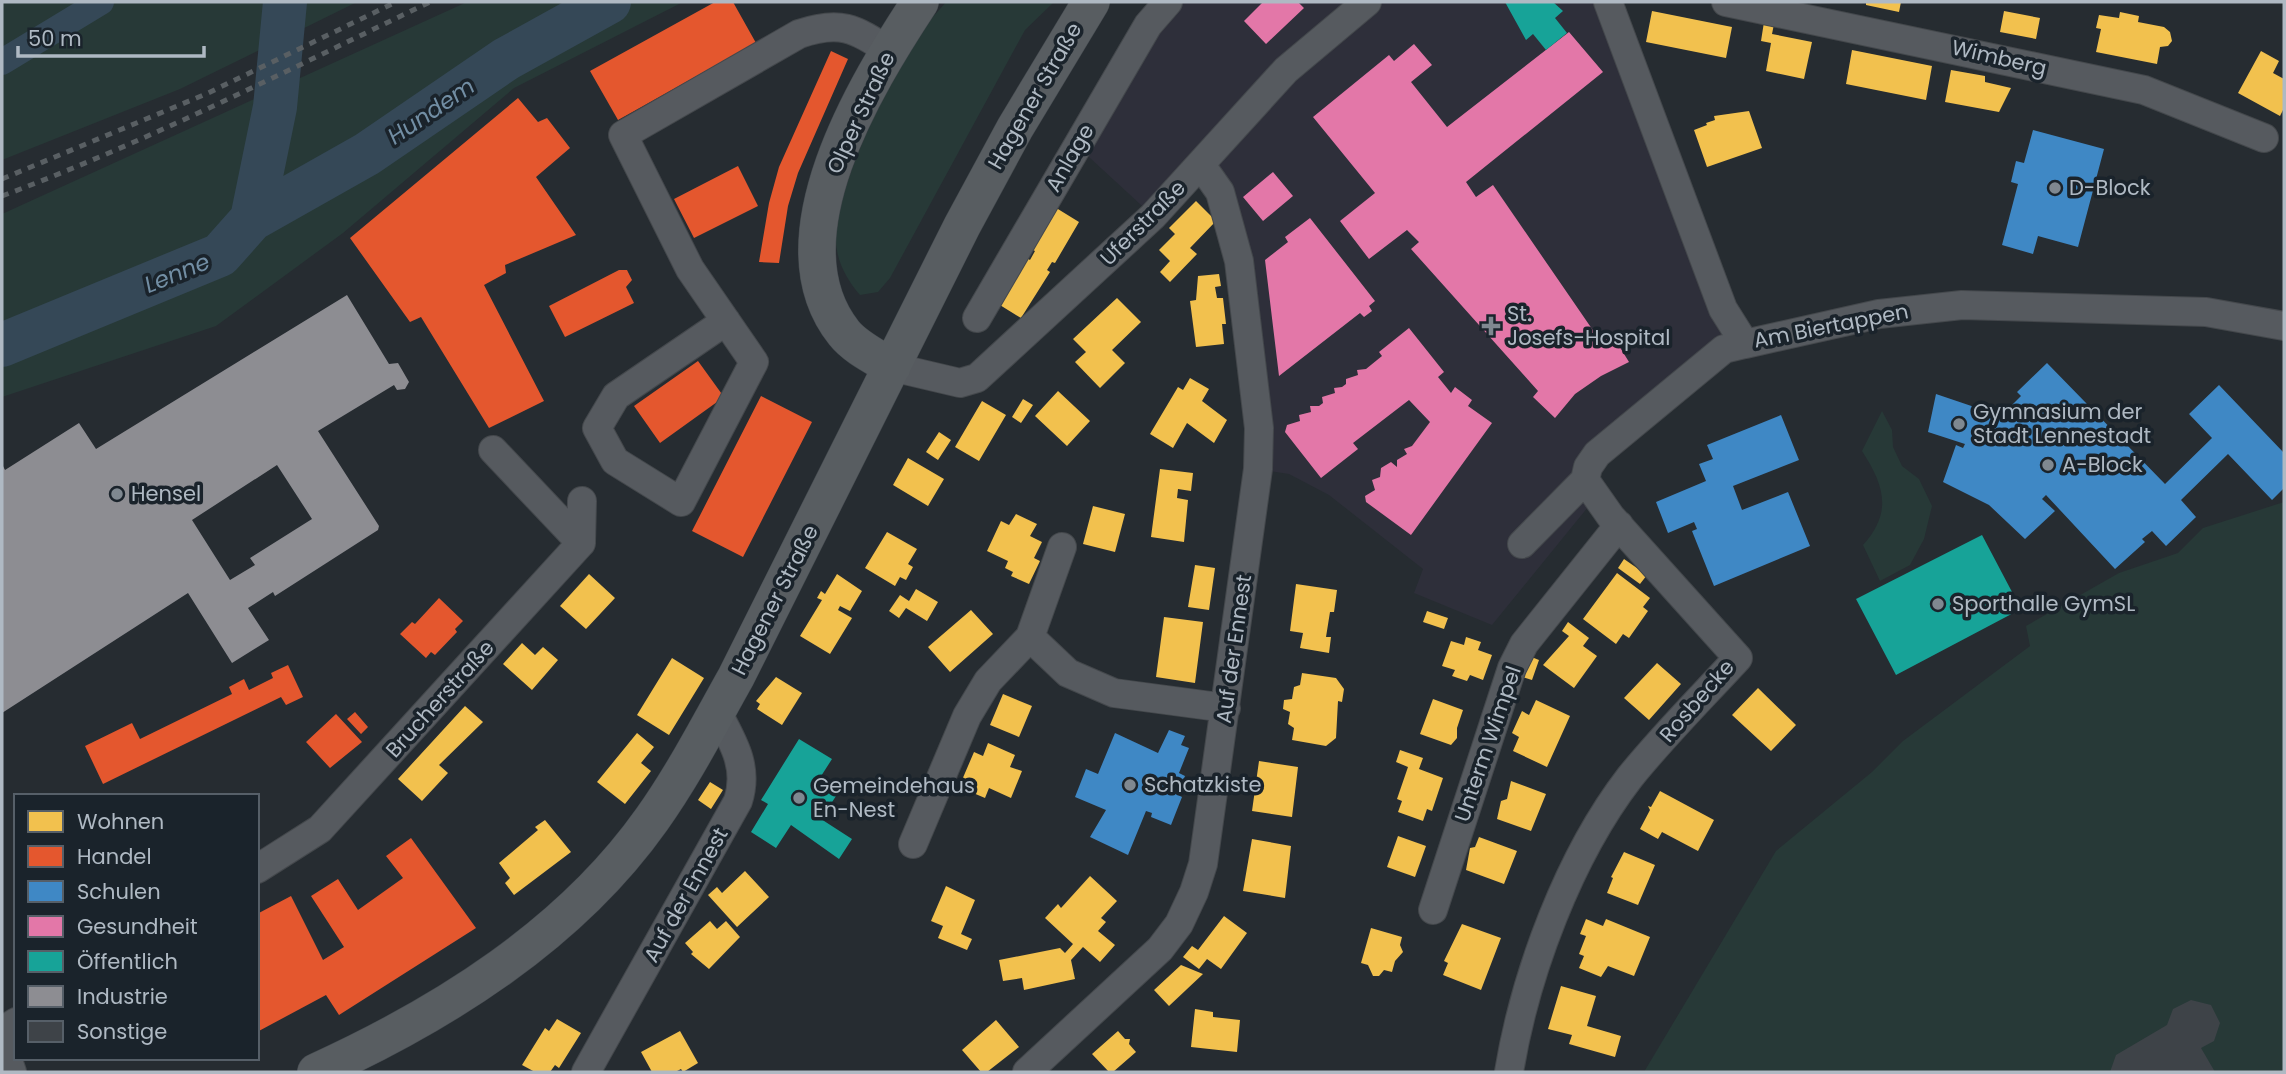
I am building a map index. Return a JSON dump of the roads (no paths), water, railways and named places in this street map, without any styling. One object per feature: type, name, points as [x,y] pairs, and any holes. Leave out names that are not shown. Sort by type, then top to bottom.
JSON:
[{"type":"main road","name":"Olper Straße","points":[[892,367],[853,341],[829,310],[818,272],[817,250],[823,199],[836,159],[889,51],[920,2]]},
{"type":"main road","name":"Hagener Straße","points":[[316,1072],[372,1046],[446,1003],[561,920],[593,889],[652,820],[717,712],[1008,140],[1087,7]]},
{"type":"street","name":"Anlage","points":[[977,318],[1149,25],[1168,2]]},
{"type":"street","name":"Uferstraße","points":[[892,367],[940,381],[960,383],[977,378],[1134,234],[1201,165],[1286,70],[1367,2]]},
{"type":"street","name":"Am Biertappen","points":[[1608,2],[1723,309],[1745,344],[1879,314],[1962,305],[2206,312],[2284,326]]},
{"type":"street","name":"Wimberg","points":[[1726,2],[2144,90],[2264,138]]},
{"type":"street","points":[[726,321],[617,396],[597,428],[615,461],[681,502],[754,362],[726,321],[690,269],[623,135],[799,34],[824,25],[840,26],[861,33],[889,51]]},
{"type":"street","name":"Auf der Ennest","points":[[1027,1072],[1160,949],[1179,924],[1195,892],[1203,864],[1258,469],[1259,428],[1239,261],[1220,191],[1201,165]]},
{"type":"street","points":[[1522,544],[1586,480],[1588,467],[1597,454],[1724,349],[1745,344]]},
{"type":"street","points":[[493,450],[581,543]]},
{"type":"street","name":"Rosbecke","points":[[1509,1072],[1515,1034],[1538,954],[1578,861],[1629,779],[1738,658],[1619,525],[1586,480]]},
{"type":"street","points":[[581,543],[582,501]]},
{"type":"street","name":"Unterm Wimpel","points":[[1433,910],[1512,668],[1524,644],[1619,525]]},
{"type":"street","name":"Brucherstraße","points":[[259,868],[320,830],[581,543]]},
{"type":"street","points":[[913,844],[967,716],[988,681],[1030,638],[1062,547]]},
{"type":"street","points":[[1030,638],[1068,673],[1114,693],[1226,708]]},
{"type":"street","name":"Auf der Ennest","points":[[586,1072],[738,802],[743,778],[741,761],[717,712]]},
{"type":"street","points":[[2,1044],[12,1072]]},
{"type":"waterway","points":[[2,62],[101,2]]},
{"type":"waterway","name":"Lenne","points":[[2,345],[220,255],[252,219],[275,107],[285,2]]},
{"type":"waterway","name":"Hundem","points":[[252,219],[367,154],[506,59],[609,2]]},
{"type":"railway","points":[[2,179],[206,94],[396,2]]},
{"type":"railway","points":[[2,196],[165,128],[430,2]]},
{"type":"place","name":"D-Block","points":[[2055,188]]},
{"type":"place","name":"St. Josefs-Hospital","points":[[1491,326]]},
{"type":"place","name":"Gymnasium der Stadt Lennestadt","points":[[1959,424]]},
{"type":"place","name":"A-Block","points":[[2048,465]]},
{"type":"place","name":"Hensel","points":[[117,494]]},
{"type":"place","name":"Sporthalle GymSL","points":[[1938,604]]},
{"type":"place","name":"Schatzkiste","points":[[1130,785]]},
{"type":"place","name":"Gemeindehaus En-Nest","points":[[799,798]]}]
